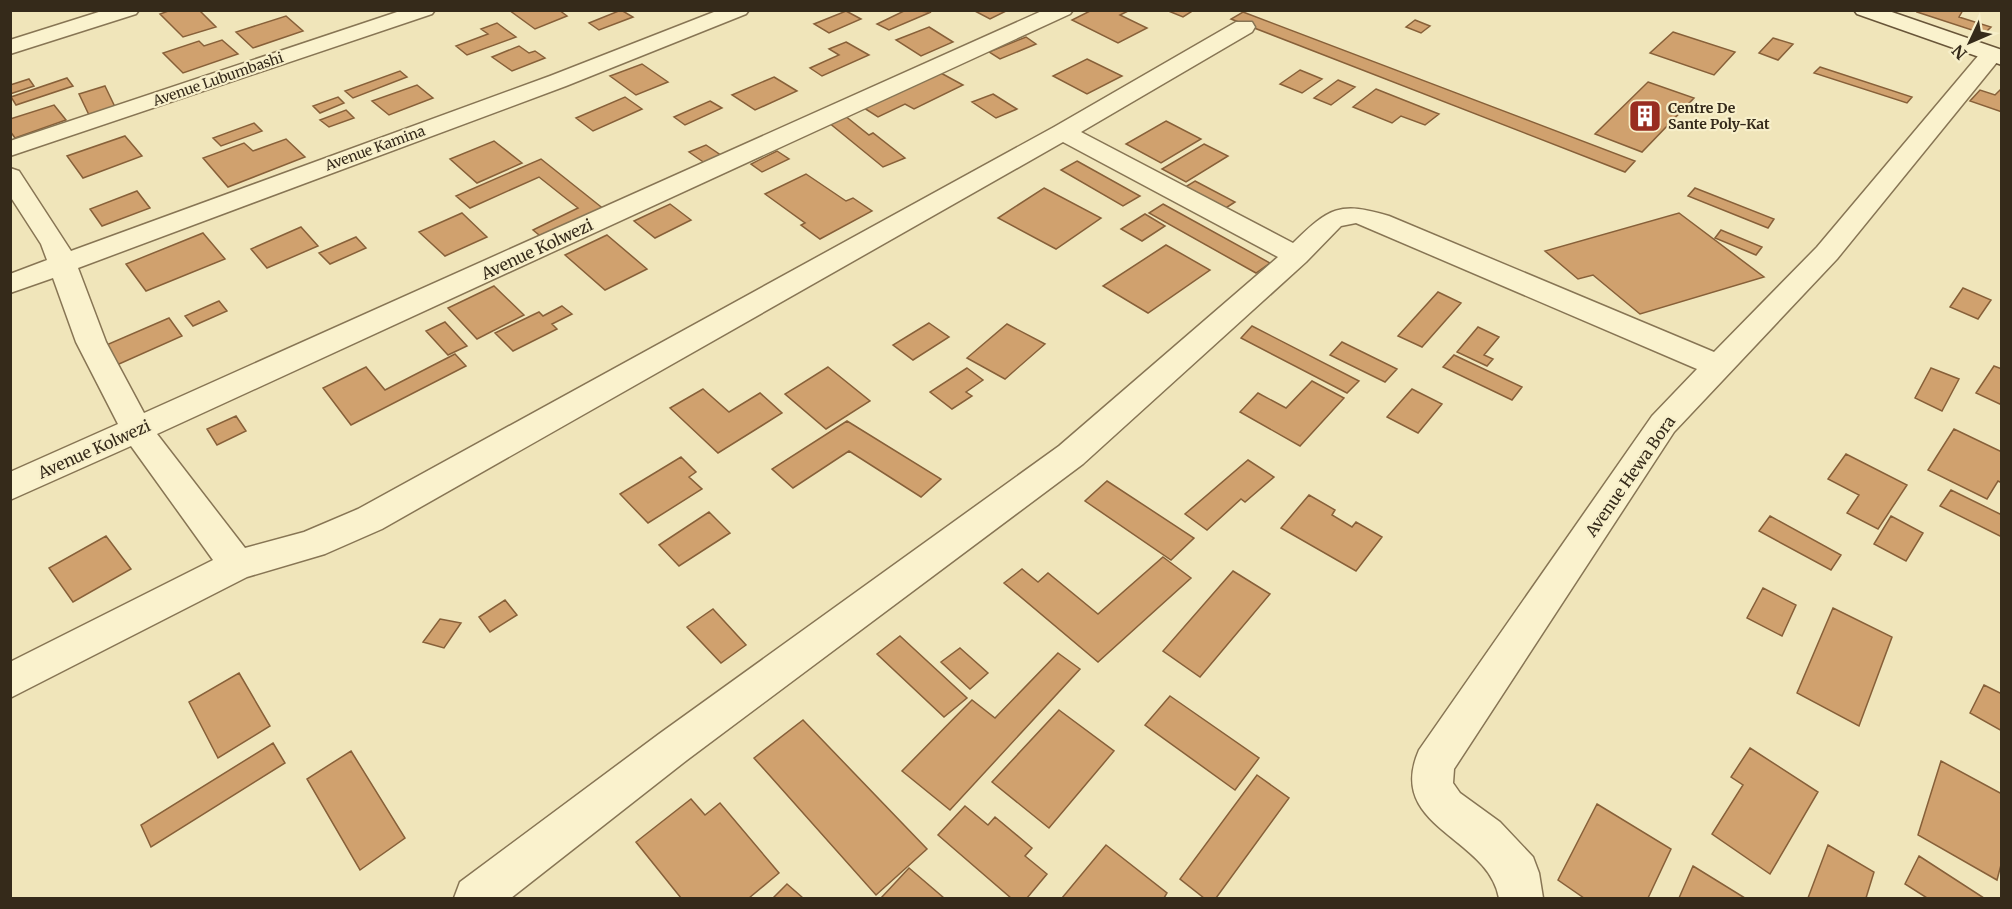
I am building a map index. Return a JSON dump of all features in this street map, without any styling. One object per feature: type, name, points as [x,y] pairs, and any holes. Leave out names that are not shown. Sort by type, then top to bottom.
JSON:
[{"type":"street","points":[[10,46],[129,10]]},
{"type":"street","name":"Avenue Lubumbashi","points":[[10,149],[425,10]]},
{"type":"street","name":"Avenue Kamina","points":[[10,284],[485,110],[739,10]]},
{"type":"street","name":"Avenue Kolwezi","points":[[10,487],[136,429],[264,375],[1063,10]]},
{"type":"street","points":[[1864,10],[1996,56]]},
{"type":"street","points":[[10,681],[237,565],[312,544],[370,519],[1063,132],[1244,27]]},
{"type":"street","name":"Avenue Hewa Bora","points":[[1521,898],[1517,873],[1485,837],[1445,807],[1432,787],[1434,764],[1663,424],[1827,253],[1996,56]]},
{"type":"street","points":[[1063,132],[1296,256]]},
{"type":"street","points":[[10,176],[55,244],[91,342],[136,429],[237,565]]},
{"type":"street","points":[[476,898],[673,747],[1071,455],[1296,256],[1332,220],[1358,215],[1380,222],[1718,366]]},
{"type":"building","points":[[171,10],[199,10],[216,27],[183,37],[160,14]]},
{"type":"building","points":[[509,10],[559,10],[567,16],[535,29]]},
{"type":"building","points":[[621,10],[633,17],[599,30],[589,23]]},
{"type":"building","points":[[906,10],[931,12],[889,30],[877,24]]},
{"type":"building","points":[[973,10],[1008,10],[990,19]]},
{"type":"building","points":[[1092,10],[1130,10],[1120,15],[1147,28],[1118,43],[1072,20]]},
{"type":"building","points":[[1166,10],[1194,10],[1183,17]]},
{"type":"building","points":[[1918,10],[1963,10],[1959,17],[1991,27],[1984,34],[1917,12]]},
{"type":"building","points":[[846,11],[861,19],[829,33],[814,24]]},
{"type":"building","points":[[1243,12],[1635,161],[1625,172],[1231,19]]},
{"type":"building","points":[[286,16],[303,31],[253,48],[236,32]]},
{"type":"building","points":[[1415,20],[1430,26],[1421,33],[1406,27]]},
{"type":"building","points":[[497,23],[516,37],[467,55],[456,46],[488,34],[481,29]]},
{"type":"building","points":[[929,27],[953,42],[921,56],[896,40]]},
{"type":"building","points":[[1673,32],[1735,52],[1714,75],[1650,53]]},
{"type":"building","points":[[1026,37],[1036,44],[1000,59],[989,52]]},
{"type":"building","points":[[1773,38],[1793,44],[1778,60],[1759,53]]},
{"type":"building","points":[[222,40],[238,54],[183,73],[163,53],[199,41],[204,46]]},
{"type":"building","points":[[846,42],[869,55],[822,76],[810,68],[839,55],[829,49]]},
{"type":"building","points":[[519,46],[529,53],[535,51],[545,58],[512,71],[492,57]]},
{"type":"building","points":[[1087,59],[1122,76],[1087,94],[1053,76]]},
{"type":"building","points":[[642,64],[668,82],[636,95],[610,76]]},
{"type":"building","points":[[1820,67],[1912,97],[1907,103],[1814,73]]},
{"type":"building","points":[[1300,70],[1322,79],[1302,93],[1280,84]]},
{"type":"building","points":[[400,71],[407,77],[353,98],[345,91]]},
{"type":"building","points":[[939,72],[963,85],[914,109],[905,104],[878,117],[864,108]]},
{"type":"building","points":[[774,77],[797,91],[755,110],[732,95]]},
{"type":"building","points":[[67,78],[73,86],[16,105],[11,97]]},
{"type":"building","points":[[29,79],[34,86],[10,94],[10,85]]},
{"type":"building","points":[[1338,80],[1355,87],[1331,105],[1314,98]]},
{"type":"building","name":"Centre De Sante Poly-Kat","points":[[1648,82],[1694,98],[1642,152],[1595,134]]},
{"type":"building","points":[[417,85],[433,98],[389,115],[372,101]]},
{"type":"building","points":[[105,86],[116,109],[90,117],[79,94]]},
{"type":"building","points":[[2002,88],[2002,112],[1970,101],[1980,90],[1995,95]]},
{"type":"building","points":[[1376,89],[1439,114],[1425,125],[1401,116],[1392,123],[1353,107]]},
{"type":"building","points":[[993,94],[1017,109],[996,118],[972,102]]},
{"type":"building","points":[[338,97],[344,103],[320,113],[313,106]]},
{"type":"building","points":[[625,97],[642,109],[593,131],[576,118]]},
{"type":"building","points":[[710,101],[722,108],[685,125],[674,117]]},
{"type":"building","points":[[54,105],[66,120],[15,138],[10,131],[10,119]]},
{"type":"building","points":[[346,110],[354,118],[329,127],[320,120]]},
{"type":"building","points":[[844,115],[869,135],[873,133],[905,158],[883,167],[828,122]]},
{"type":"building","points":[[1166,121],[1201,139],[1161,163],[1126,144]]},
{"type":"building","points":[[254,123],[262,131],[221,146],[213,138]]},
{"type":"building","points":[[125,136],[142,156],[83,178],[67,156]]},
{"type":"building","points":[[286,139],[305,157],[228,187],[203,158],[244,143],[253,151]]},
{"type":"building","points":[[494,141],[522,163],[477,183],[450,159]]},
{"type":"building","points":[[1204,144],[1228,156],[1186,182],[1162,169]]},
{"type":"building","points":[[706,145],[725,158],[709,166],[689,152]]},
{"type":"building","points":[[777,151],[789,159],[762,172],[751,164]]},
{"type":"building","points":[[541,159],[605,210],[544,239],[533,230],[578,208],[539,177],[470,208],[456,196]]},
{"type":"building","points":[[1077,161],[1140,196],[1123,206],[1061,170]]},
{"type":"building","points":[[806,174],[846,201],[853,198],[872,211],[820,239],[801,225],[805,223],[765,194]]},
{"type":"building","points":[[1195,181],[1235,202],[1221,211],[1182,189]]},
{"type":"building","points":[[1044,188],[1101,218],[1056,249],[998,218]]},
{"type":"building","points":[[1695,188],[1774,219],[1768,228],[1688,196]]},
{"type":"building","points":[[137,191],[150,208],[102,226],[90,209]]},
{"type":"building","points":[[670,204],[691,220],[655,238],[634,221]]},
{"type":"building","points":[[1163,204],[1270,263],[1256,273],[1149,213]]},
{"type":"building","points":[[462,213],[487,237],[445,256],[419,232]]},
{"type":"building","points":[[1679,213],[1764,277],[1640,314],[1593,275],[1578,279],[1545,251]]},
{"type":"building","points":[[1145,214],[1165,226],[1142,241],[1121,229]]},
{"type":"building","points":[[301,227],[318,246],[267,268],[251,249]]},
{"type":"building","points":[[1721,230],[1762,247],[1756,255],[1715,238]]},
{"type":"building","points":[[203,233],[225,259],[146,291],[126,264]]},
{"type":"building","points":[[607,235],[647,269],[605,290],[565,255]]},
{"type":"building","points":[[356,237],[366,248],[330,264],[319,253]]},
{"type":"building","points":[[1166,245],[1210,270],[1148,313],[1103,286]]},
{"type":"building","points":[[494,286],[524,315],[477,339],[448,308]]},
{"type":"building","points":[[1963,288],[1991,300],[1978,319],[1950,307]]},
{"type":"building","points":[[1438,292],[1461,303],[1422,347],[1398,336]]},
{"type":"building","points":[[219,301],[227,311],[193,326],[185,316]]},
{"type":"building","points":[[562,306],[572,314],[552,324],[557,329],[513,351],[495,333],[539,312],[543,316]]},
{"type":"building","points":[[169,318],[182,336],[110,368],[97,349]]},
{"type":"building","points":[[445,322],[467,346],[448,355],[426,331]]},
{"type":"building","points":[[929,323],[949,337],[913,360],[893,345]]},
{"type":"building","points":[[1007,324],[1045,344],[1005,379],[967,358]]},
{"type":"building","points":[[1252,326],[1359,381],[1347,393],[1241,338]]},
{"type":"building","points":[[1478,327],[1499,337],[1484,355],[1493,359],[1487,366],[1457,352]]},
{"type":"building","points":[[1342,342],[1397,369],[1385,382],[1330,355]]},
{"type":"building","points":[[455,354],[466,366],[351,425],[323,388],[366,367],[385,390]]},
{"type":"building","points":[[1454,355],[1522,387],[1512,400],[1443,367]]},
{"type":"building","points":[[1994,366],[2002,369],[2002,405],[1976,393]]},
{"type":"building","points":[[828,367],[870,401],[826,429],[785,394]]},
{"type":"building","points":[[967,368],[983,380],[966,392],[972,396],[952,409],[930,392]]},
{"type":"building","points":[[1931,368],[1959,379],[1942,411],[1915,398]]},
{"type":"building","points":[[1312,381],[1344,398],[1300,446],[1240,412],[1258,393],[1286,408]]},
{"type":"building","points":[[703,389],[729,412],[760,393],[782,413],[718,453],[670,408]]},
{"type":"building","points":[[1412,389],[1442,404],[1418,433],[1387,417]]},
{"type":"building","points":[[236,416],[246,431],[217,445],[207,429]]},
{"type":"building","points":[[847,421],[941,479],[921,497],[849,451],[793,488],[772,469]]},
{"type":"building","points":[[1954,429],[2002,452],[2002,483],[1998,481],[1987,499],[1928,470]]},
{"type":"building","points":[[1846,454],[1907,485],[1878,529],[1847,513],[1859,495],[1828,479]]},
{"type":"building","points":[[681,457],[696,472],[689,477],[702,489],[648,523],[620,494]]},
{"type":"building","points":[[1248,460],[1274,477],[1245,502],[1241,499],[1207,530],[1185,514]]},
{"type":"building","points":[[1107,481],[1194,538],[1171,560],[1085,501]]},
{"type":"building","points":[[1951,490],[2002,515],[2002,537],[1940,506]]},
{"type":"building","points":[[1309,495],[1335,510],[1332,515],[1352,527],[1356,522],[1382,537],[1356,571],[1281,528]]},
{"type":"building","points":[[709,512],[730,533],[679,566],[659,545]]},
{"type":"building","points":[[1770,516],[1841,555],[1831,570],[1759,531]]},
{"type":"building","points":[[1891,516],[1923,533],[1906,561],[1874,544]]},
{"type":"building","points":[[106,536],[131,569],[73,602],[49,568]]},
{"type":"building","points":[[1163,557],[1191,578],[1098,662],[1004,583],[1022,569],[1038,582],[1048,573],[1098,614]]},
{"type":"building","points":[[1233,571],[1270,594],[1200,677],[1163,651]]},
{"type":"building","points":[[1763,588],[1796,605],[1782,636],[1747,618]]},
{"type":"building","points":[[505,600],[517,615],[490,632],[479,617]]},
{"type":"building","points":[[1833,608],[1892,637],[1859,726],[1797,693]]},
{"type":"building","points":[[713,609],[746,645],[721,663],[687,627]]},
{"type":"building","points":[[440,619],[461,623],[444,648],[423,642]]},
{"type":"building","points":[[900,636],[967,698],[944,717],[877,654]]},
{"type":"building","points":[[960,648],[988,673],[970,689],[941,662]]},
{"type":"building","points":[[1058,653],[1080,669],[950,810],[902,771],[972,700],[995,718]]},
{"type":"building","points":[[239,673],[270,726],[218,758],[189,702]]},
{"type":"building","points":[[1984,685],[2002,694],[2002,731],[1970,713]]},
{"type":"building","points":[[1170,696],[1259,758],[1235,790],[1145,725]]},
{"type":"building","points":[[1059,710],[1114,751],[1049,828],[992,782]]},
{"type":"building","points":[[803,720],[927,849],[876,895],[754,758]]},
{"type":"building","points":[[273,743],[285,763],[151,847],[141,825]]},
{"type":"building","points":[[1750,748],[1818,792],[1770,874],[1712,834],[1743,785],[1731,777]]},
{"type":"building","points":[[351,751],[405,838],[360,870],[307,779]]},
{"type":"building","points":[[1941,761],[2002,794],[2002,861],[1997,880],[1918,835]]},
{"type":"building","points":[[1257,775],[1289,798],[1216,898],[1204,898],[1180,879]]},
{"type":"building","points":[[691,799],[705,815],[720,803],[779,873],[749,898],[681,898],[636,842]]},
{"type":"building","points":[[1597,804],[1671,849],[1648,898],[1584,898],[1558,880]]},
{"type":"building","points":[[965,806],[988,825],[995,817],[1032,848],[1025,856],[1047,874],[1027,898],[1011,898],[938,835]]},
{"type":"building","points":[[1106,845],[1167,893],[1164,898],[1062,898]]},
{"type":"building","points":[[1828,845],[1874,872],[1866,898],[1808,898]]},
{"type":"building","points":[[1919,856],[1984,898],[1927,898],[1905,884]]},
{"type":"building","points":[[1693,866],[1745,898],[1679,898]]},
{"type":"building","points":[[909,868],[944,898],[881,898]]},
{"type":"building","points":[[787,884],[803,898],[773,898]]},
{"type":"place","name":"Centre De Sante Poly-Kat","points":[[1645,116]]}]
